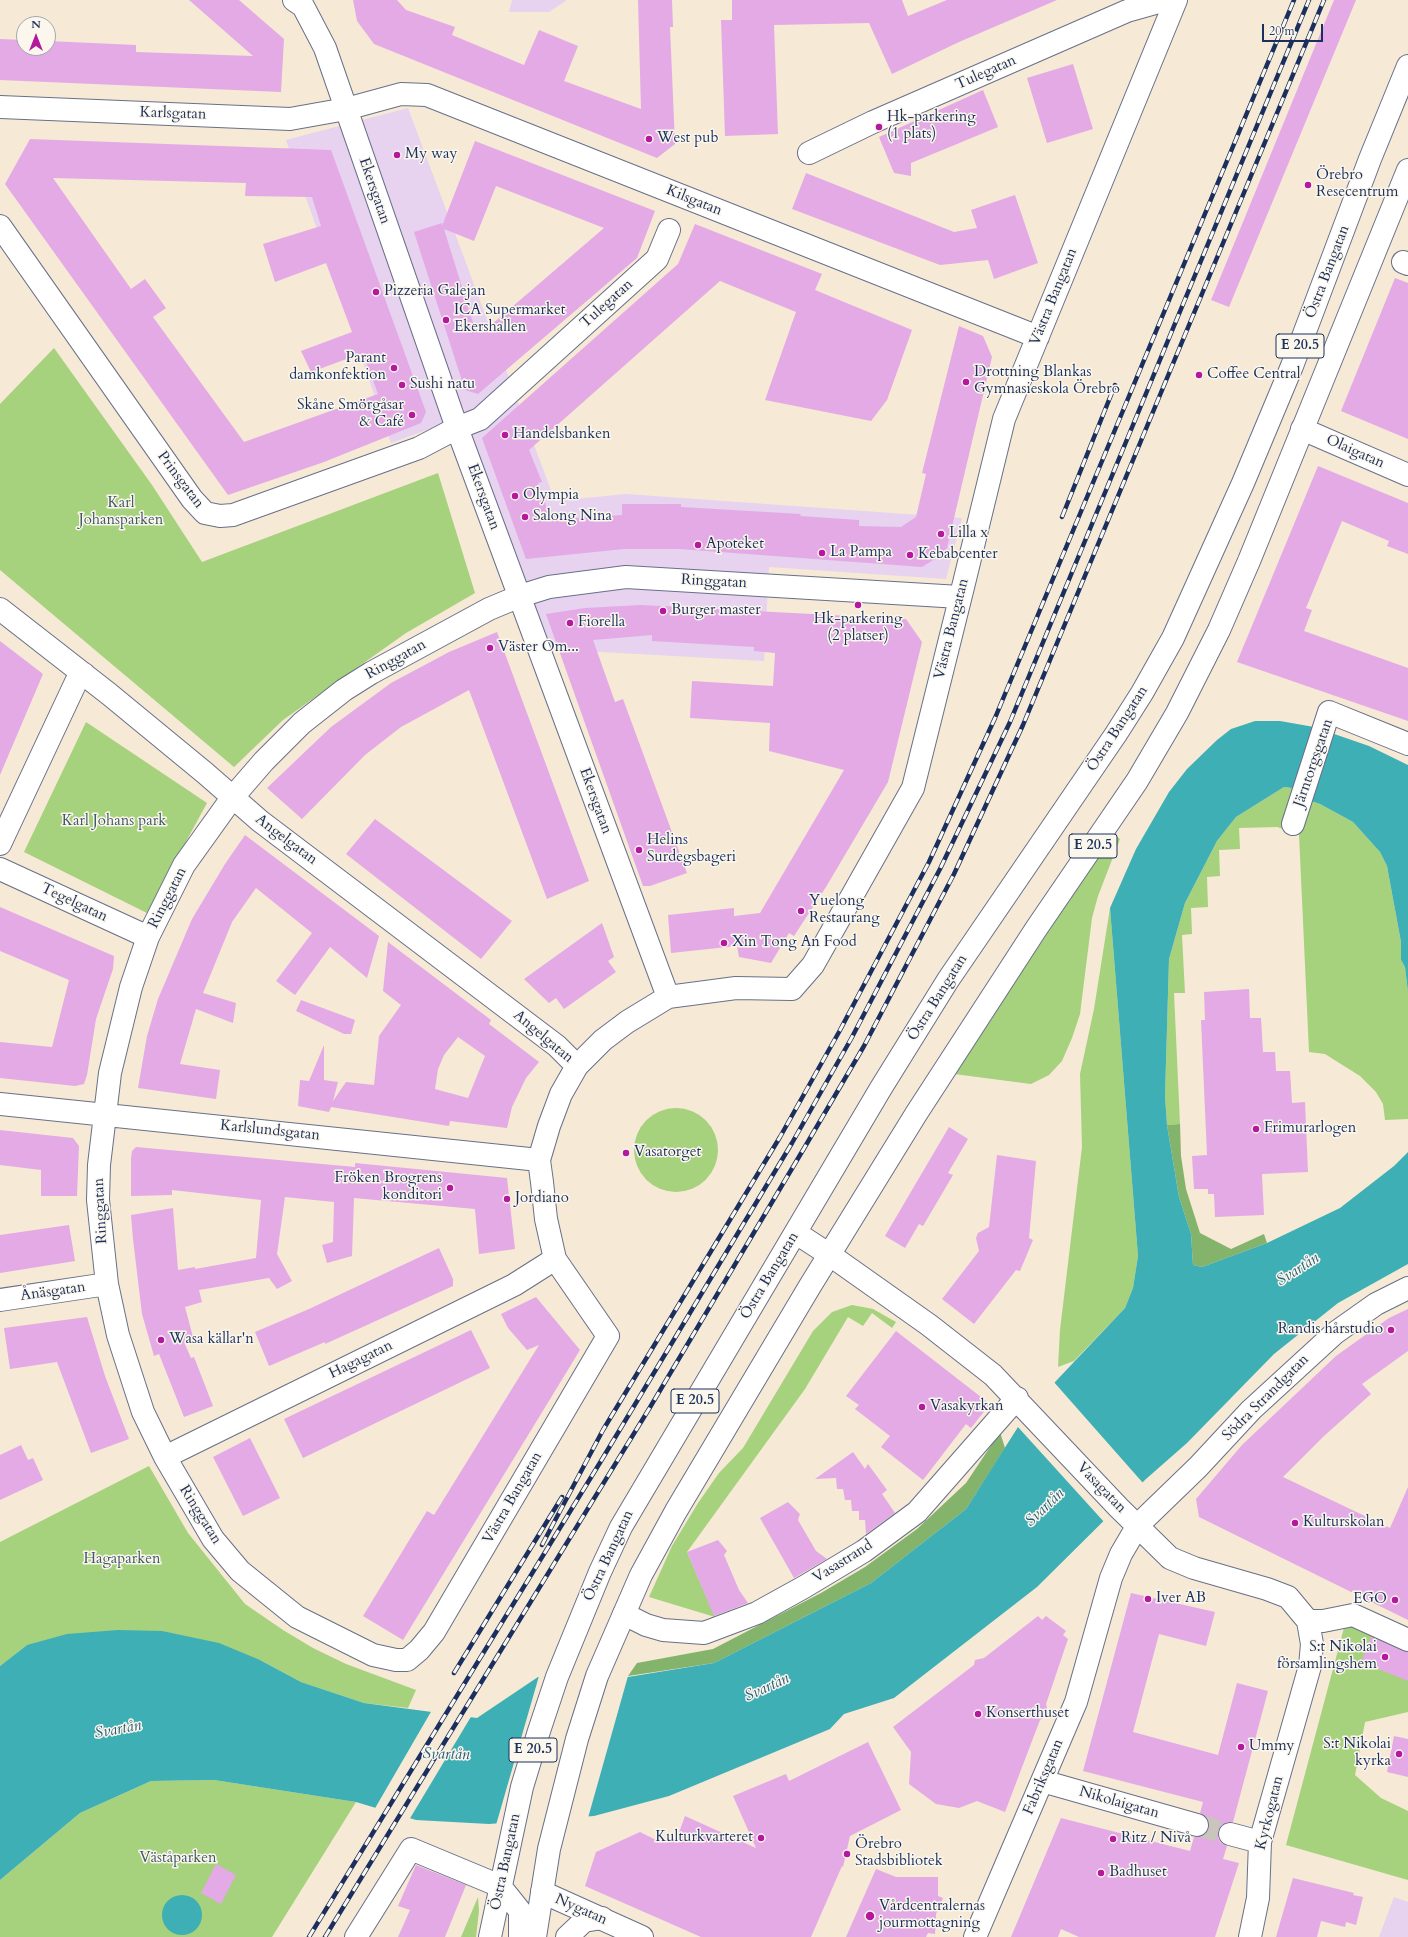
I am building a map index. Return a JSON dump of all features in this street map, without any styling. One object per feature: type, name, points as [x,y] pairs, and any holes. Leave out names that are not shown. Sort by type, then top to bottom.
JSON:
[{"type":"street","name":"Ekersgatan","points":[[294,0],[302,6],[325,48],[457,428],[668,997]]},
{"type":"street","name":"Tulegatan","points":[[809,153],[873,122],[1127,11],[1166,0]]},
{"type":"street","name":"Västra Bangatan","points":[[668,997],[736,988],[792,990],[813,965],[913,788],[1004,419],[1176,0]]},
{"type":"street","name":"Östra Bangatan","points":[[490,1937],[522,1787],[557,1677],[600,1572],[621,1526],[796,1233],[869,1107],[948,980],[1080,787],[1142,693],[1173,638],[1271,416],[1327,275],[1370,159],[1408,66]]},
{"type":"street","name":"Kilsgatan","points":[[346,109],[401,94],[427,96],[1038,337]]},
{"type":"street","name":"Karlsgatan","points":[[0,107],[290,119],[346,109]]},
{"type":"street","name":"E 20.5","points":[[535,1937],[555,1821],[577,1739],[597,1676],[641,1575],[676,1510],[810,1286],[916,1114],[1040,923],[1137,781],[1177,713],[1219,630],[1263,529],[1302,429],[1408,170]]},
{"type":"street","name":"Prinsgatan","points":[[0,226],[192,499],[205,513],[220,516],[233,515],[419,448],[457,428]]},
{"type":"street","name":"Tulegatan","points":[[457,428],[480,419],[657,258],[669,230]]},
{"type":"street","name":"Olaigatan","points":[[1271,416],[1408,475]]},
{"type":"street","name":"Ringgatan","points":[[413,1655],[407,1660],[396,1660],[373,1655],[297,1617],[240,1571],[213,1539],[165,1457],[143,1412],[118,1335],[107,1284],[98,1200],[99,1165],[110,1073],[131,987],[148,937],[184,865],[232,798],[264,761],[302,722],[344,690],[371,673],[489,609],[520,596],[548,587],[626,577],[960,597]]},
{"type":"street","name":"Angelgatan","points":[[0,609],[84,674],[205,773],[260,821],[557,1046],[577,1066]]},
{"type":"street","points":[[0,844],[76,682],[84,674]]},
{"type":"street","name":"Järntorgsgatan","points":[[1293,824],[1329,712],[1408,744]]},
{"type":"street","name":"Tegelgatan","points":[[0,869],[148,937]]},
{"type":"street","points":[[555,1258],[546,1219],[539,1160],[549,1126],[561,1094],[577,1066],[603,1040],[627,1022],[668,997]]},
{"type":"street","name":"Karlslundsgatan","points":[[0,1104],[539,1160]]},
{"type":"street","name":"Vasagatan","points":[[796,1233],[830,1255],[929,1325],[993,1375],[1119,1508],[1170,1558],[1194,1568],[1267,1589],[1288,1597],[1308,1621]]},
{"type":"street","name":"Västra Bangatan","points":[[413,1655],[434,1632],[608,1336],[555,1258]]},
{"type":"street","name":"Hagagatan","points":[[165,1457],[514,1285],[555,1258]]},
{"type":"street","name":"Ånäsgatan","points":[[0,1300],[107,1284]]},
{"type":"street","name":"Södra Strandgatan","points":[[1138,1525],[1198,1467],[1251,1410],[1335,1333],[1376,1304],[1408,1288]]},
{"type":"street","name":"Vasastrand","points":[[624,1614],[646,1625],[662,1630],[704,1633],[757,1613],[864,1551],[917,1512],[1023,1405]]},
{"type":"street","name":"Fabriksgatan","points":[[975,1937],[1076,1702],[1111,1578],[1121,1554],[1138,1525]]},
{"type":"street","points":[[1308,1621],[1323,1621],[1353,1615],[1408,1640]]},
{"type":"street","name":"Kyrkogatan","points":[[1250,1937],[1258,1898],[1260,1842],[1310,1666],[1312,1644],[1308,1621]]},
{"type":"street","name":"Nikolaigatan","points":[[1042,1781],[1197,1825]]},
{"type":"street","points":[[1230,1834],[1260,1842]]},
{"type":"street","points":[[356,1937],[411,1848],[500,1886],[520,1911],[520,1937]]},
{"type":"street","name":"Nygatan","points":[[500,1886],[542,1892],[642,1937]]},
{"type":"street","points":[[567,1937],[584,1921],[602,1918]]},
{"type":"shaded area","points":[[512,0],[567,0],[549,12],[509,12]]},
{"type":"shaded area","points":[[408,108],[555,501],[626,494],[962,518],[946,579],[769,567],[764,661],[548,649],[465,416],[391,443],[286,140]]},
{"type":"shaded area","points":[[1394,1897],[1408,1902],[1408,1937],[1379,1937]]},
{"type":"green space","name":"Karl Johansparken","points":[[54,348],[152,485],[202,562],[438,473],[475,593],[406,633],[283,720],[234,767],[0,570],[0,404]]},
{"type":"green space","name":"Karl Johans park","points":[[86,722],[207,803],[147,913],[24,852]]},
{"type":"green space","points":[[1284,787],[1292,788],[1311,801],[1320,804],[1353,822],[1380,852],[1387,866],[1401,942],[1401,960],[1405,967],[1408,992],[1408,1119],[1385,1120],[1383,1104],[1376,1092],[1360,1076],[1325,1054],[1309,1052],[1299,834],[1277,827],[1239,828],[1240,849],[1219,850],[1220,876],[1207,877],[1208,907],[1191,908],[1192,934],[1182,935],[1185,993],[1174,993],[1180,1124],[1167,1125],[1165,1096],[1169,959],[1185,903],[1217,841],[1236,817]]},
{"type":"green space","points":[[1113,834],[1120,839],[1098,896],[1092,918],[1080,1014],[1062,1061],[1049,1075],[1031,1084],[954,1074]]},
{"type":"green space","points":[[1110,908],[1138,1256],[1133,1288],[1125,1308],[1074,1361],[1058,1367],[1060,1330],[1082,1147],[1080,1074],[1094,1009]]},
{"type":"green space","points":[[668,1108],[684,1108],[700,1115],[711,1126],[718,1142],[718,1158],[715,1166],[706,1180],[700,1185],[684,1192],[668,1192],[652,1185],[641,1174],[634,1158],[634,1142],[641,1126],[652,1115]]},
{"type":"green space","points":[[1180,1124],[1181,1156],[1186,1189],[1200,1233],[1231,1249],[1264,1234],[1267,1243],[1202,1267],[1193,1265],[1191,1234],[1179,1197],[1167,1125]]},
{"type":"green space","points":[[852,1305],[873,1309],[896,1322],[892,1328],[872,1313],[863,1326],[848,1317],[805,1389],[687,1552],[715,1617],[649,1597],[672,1546],[698,1503],[719,1473],[743,1448],[813,1331],[832,1312]]},
{"type":"green space","points":[[1000,1432],[1005,1448],[966,1509],[871,1583],[714,1663],[628,1676],[637,1663],[713,1649],[821,1593],[865,1567],[917,1529],[966,1483]]},
{"type":"green space","name":"Hagaparken","points":[[149,1466],[188,1533],[245,1604],[313,1648],[346,1664],[416,1690],[408,1708],[364,1703],[301,1682],[260,1660],[27,1645],[0,1666],[0,1542]]},
{"type":"green space","points":[[1345,1624],[1408,1650],[1408,1712],[1365,1722],[1355,1775],[1381,1798],[1408,1811],[1408,1880],[1286,1845]]},
{"type":"green space","name":"Väståparken","points":[[214,1780],[356,1802],[272,1937],[0,1937],[0,1880],[80,1813],[151,1781]]},
{"type":"green space","points":[[478,1897],[479,1911],[476,1937],[461,1937]]},
{"type":"water","name":"Svartån","points":[[1255,721],[1280,721],[1314,727],[1369,746],[1408,765],[1408,992],[1405,967],[1401,960],[1401,942],[1387,866],[1380,852],[1353,822],[1320,804],[1311,801],[1292,788],[1284,787],[1236,817],[1217,841],[1185,903],[1169,959],[1165,1096],[1167,1125],[1179,1197],[1191,1234],[1193,1265],[1202,1267],[1267,1243],[1340,1208],[1394,1166],[1408,1152],[1408,1264],[1338,1303],[1274,1354],[1187,1443],[1146,1479],[1037,1587],[894,1698],[844,1714],[830,1729],[669,1796],[594,1816],[489,1824],[416,1820],[356,1802],[214,1780],[151,1781],[80,1813],[0,1880],[0,1666],[27,1645],[67,1634],[118,1630],[162,1631],[219,1643],[260,1660],[301,1682],[364,1703],[477,1718],[538,1677],[628,1677],[714,1663],[871,1583],[966,1509],[1018,1427],[1056,1381],[1125,1308],[1133,1288],[1138,1256],[1110,908],[1136,849],[1169,792],[1187,769],[1217,740],[1231,729]]},
{"type":"water","points":[[182,1895],[190,1897],[196,1901],[200,1907],[202,1915],[200,1923],[196,1929],[190,1933],[182,1935],[174,1933],[168,1929],[164,1923],[162,1915],[164,1907],[168,1901],[174,1897]]},
{"type":"pier","points":[[1053,1381],[1143,1483],[1105,1523],[1017,1426]]},
{"type":"pier","points":[[539,1676],[628,1676],[588,1818],[496,1825]]},
{"type":"pier","points":[[432,1710],[472,1715],[409,1820],[374,1810]]},
{"type":"building","points":[[189,0],[239,0],[284,39],[281,92],[0,80],[0,39],[16,40],[16,56],[56,56],[56,41],[136,45],[136,52],[253,56]]},
{"type":"building","points":[[353,0],[397,0],[406,10],[455,27],[452,35],[524,65],[539,30],[578,46],[564,81],[641,109],[638,0],[672,0],[673,27],[670,27],[675,144],[657,158],[374,44],[357,21]]},
{"type":"building","points":[[732,0],[902,0],[908,16],[947,0],[1057,0],[959,42],[892,74],[869,23],[774,25],[778,134],[725,136],[721,20],[732,20]]},
{"type":"building","points":[[1334,0],[1356,0],[1229,307],[1211,300]]},
{"type":"building","points":[[1073,64],[1093,129],[1047,143],[1027,78]]},
{"type":"building","points":[[983,90],[998,127],[911,163],[911,176],[894,173],[879,137]]},
{"type":"building","points":[[30,139],[331,150],[426,412],[421,423],[324,462],[228,495],[5,184]],"holes":[[[53,178],[246,183],[245,196],[312,197],[321,226],[263,244],[275,282],[326,263],[352,332],[301,351],[311,372],[363,353],[378,394],[244,442],[153,317],[166,308],[145,279],[131,289]]]},
{"type":"building","points":[[475,141],[655,211],[637,258],[478,394],[465,390],[414,232],[442,223],[442,226]],"holes":[[[496,186],[604,228],[484,331],[482,323],[474,326],[444,229],[474,241]]]},
{"type":"building","points":[[806,173],[954,232],[977,228],[971,210],[1015,195],[1038,263],[994,279],[988,260],[940,265],[792,209]]},
{"type":"building","points":[[695,224],[822,274],[815,290],[912,330],[887,400],[871,421],[765,400],[796,312],[720,281],[529,450],[542,482],[538,483],[551,520],[622,515],[622,504],[681,504],[681,507],[801,514],[800,516],[859,520],[859,526],[901,527],[916,517],[926,474],[922,473],[959,326],[983,336],[992,357],[946,552],[922,567],[680,549],[624,549],[526,559],[482,438],[678,264]]},
{"type":"building","points":[[1395,278],[1408,283],[1408,439],[1341,411]]},
{"type":"building","points":[[1318,466],[1408,503],[1408,554],[1387,546],[1389,541],[1342,521],[1306,608],[1312,610],[1304,631],[1408,668],[1408,721],[1237,662]]},
{"type":"building","points":[[641,605],[906,619],[922,642],[888,782],[826,887],[794,936],[789,933],[771,963],[739,957],[737,946],[671,953],[668,915],[734,908],[734,916],[760,913],[844,770],[769,751],[770,723],[690,718],[692,681],[773,686],[775,653],[754,651],[754,647],[652,641],[652,635],[593,640],[615,702],[623,699],[687,873],[650,886],[643,886],[546,614],[585,608]]},
{"type":"building","points":[[497,632],[589,881],[547,899],[469,690],[401,727],[365,755],[302,819],[267,788],[331,727],[391,683],[449,652]]},
{"type":"building","points":[[0,641],[43,674],[0,775]]},
{"type":"building","points":[[375,819],[512,921],[481,959],[346,854]]},
{"type":"building","points":[[245,835],[379,936],[367,978],[330,947],[295,995],[276,981],[312,933],[256,888],[232,922],[203,993],[236,1003],[233,1023],[196,1009],[180,1064],[220,1070],[216,1099],[138,1088],[147,1036],[158,999],[192,919],[225,864]]},
{"type":"building","points":[[0,907],[114,956],[113,969],[96,1019],[87,1075],[84,1084],[75,1086],[0,1078],[0,1042],[52,1047],[69,980],[0,951]]},
{"type":"building","points":[[602,923],[614,957],[608,961],[616,972],[564,1009],[556,998],[549,1003],[524,979]]},
{"type":"building","points":[[388,942],[491,1020],[489,1024],[539,1062],[526,1078],[512,1107],[507,1128],[450,1121],[449,1126],[331,1107],[329,1112],[298,1106],[300,1080],[309,1081],[324,1045],[324,1080],[338,1082],[333,1101],[346,1082],[374,1085],[379,1036],[401,1005],[383,991]],"holes":[[[458,1037],[485,1056],[468,1098],[435,1089],[438,1069],[444,1055]]]},
{"type":"building","name":"Frimurarlogen","points":[[1249,989],[1250,1018],[1261,1018],[1263,1052],[1275,1052],[1276,1071],[1290,1071],[1292,1103],[1305,1102],[1308,1172],[1262,1174],[1264,1215],[1215,1217],[1214,1194],[1208,1194],[1208,1189],[1194,1189],[1192,1156],[1207,1155],[1201,1020],[1205,1020],[1204,992]]},
{"type":"building","points":[[301,1000],[355,1020],[351,1034],[344,1034],[296,1011]]},
{"type":"building","points":[[949,1127],[968,1139],[948,1173],[953,1175],[923,1226],[919,1224],[905,1248],[885,1236]]},
{"type":"building","points":[[0,1130],[73,1138],[79,1146],[77,1196],[41,1196],[41,1170],[0,1165]]},
{"type":"building","points":[[136,1147],[355,1167],[355,1163],[507,1178],[515,1249],[479,1254],[475,1209],[354,1198],[352,1256],[327,1263],[322,1245],[333,1242],[334,1202],[285,1197],[277,1254],[292,1281],[277,1289],[269,1278],[199,1290],[202,1302],[185,1307],[193,1337],[184,1342],[191,1358],[194,1357],[213,1406],[184,1417],[159,1354],[154,1356],[142,1314],[131,1215],[173,1208],[178,1270],[195,1267],[195,1269],[256,1258],[261,1200],[172,1190],[172,1195],[131,1196],[131,1158],[132,1151]]},
{"type":"building","points":[[997,1155],[1036,1161],[1029,1238],[1033,1240],[1020,1271],[1016,1270],[974,1324],[942,1299],[979,1251],[976,1238],[978,1233],[989,1227]]},
{"type":"building","points":[[69,1225],[75,1261],[0,1273],[0,1235]]},
{"type":"building","points":[[439,1248],[453,1279],[453,1286],[325,1344],[325,1342],[269,1366],[255,1332],[309,1309]]},
{"type":"building","points":[[536,1297],[580,1350],[403,1640],[363,1616],[427,1511],[434,1515],[539,1345],[527,1350],[508,1328],[501,1314]]},
{"type":"building","points":[[1408,1309],[1408,1351],[1362,1384],[1371,1394],[1324,1436],[1283,1477],[1390,1528],[1408,1487],[1408,1620],[1199,1517],[1196,1499],[1242,1445],[1336,1356],[1389,1318]]},
{"type":"building","points":[[87,1317],[105,1376],[129,1439],[91,1453],[57,1362],[10,1369],[4,1328]]},
{"type":"building","points":[[471,1330],[490,1368],[303,1458],[284,1419]]},
{"type":"building","name":"Vasakyrkan","points":[[896,1331],[990,1404],[971,1428],[966,1424],[923,1480],[881,1447],[890,1436],[855,1409],[859,1405],[846,1396]]},
{"type":"building","points":[[250,1438],[280,1498],[243,1516],[213,1457]]},
{"type":"building","points":[[21,1445],[28,1460],[33,1458],[43,1480],[0,1500],[0,1455]]},
{"type":"building","points":[[853,1452],[865,1469],[868,1464],[887,1490],[882,1494],[895,1513],[866,1534],[865,1520],[859,1520],[859,1511],[852,1511],[851,1500],[845,1500],[843,1489],[837,1489],[836,1478],[815,1479]]},
{"type":"building","points":[[788,1502],[800,1514],[798,1520],[816,1551],[827,1559],[794,1578],[760,1518]]},
{"type":"building","points":[[718,1540],[727,1551],[724,1555],[739,1590],[748,1603],[714,1616],[687,1552]]},
{"type":"building","points":[[1131,1593],[1215,1612],[1206,1646],[1159,1634],[1133,1732],[1218,1755],[1237,1683],[1268,1691],[1233,1822],[1227,1822],[1221,1825],[1218,1831],[1218,1838],[1221,1843],[1227,1846],[1223,1859],[1239,1863],[1215,1937],[1079,1937],[1061,1929],[1058,1937],[1011,1937],[1061,1818],[1190,1851],[1194,1837],[1200,1837],[1206,1834],[1209,1829],[1209,1822],[1206,1817],[1200,1813],[1203,1802],[1083,1771]]},
{"type":"building","name":"Konserthuset","points":[[1038,1616],[1042,1620],[1046,1616],[1066,1631],[1063,1635],[1068,1639],[1046,1704],[1048,1712],[1047,1716],[1040,1720],[1005,1812],[977,1801],[959,1808],[936,1804],[909,1784],[911,1752],[893,1727],[974,1665],[975,1660],[984,1658]]},
{"type":"building","name":"S:t Nikolai församlingshem","points":[[1371,1637],[1408,1652],[1408,1681],[1361,1662]]},
{"type":"building","name":"S:t Nikolai kyrka","points":[[1394,1736],[1408,1739],[1408,1777],[1387,1772]]},
{"type":"building","name":"Kulturkvarteret","points":[[868,1742],[901,1810],[850,1836],[843,1867],[842,1866],[811,1937],[701,1937],[585,1886],[596,1852],[640,1832],[656,1840],[676,1841],[685,1816],[756,1848],[733,1796],[786,1774],[789,1781]]},
{"type":"building","points":[[216,1864],[236,1875],[221,1904],[201,1893]]},
{"type":"building","points":[[416,1865],[466,1885],[445,1937],[398,1937],[410,1910],[398,1906]]},
{"type":"building","points":[[876,1869],[896,1877],[938,1877],[938,1896],[943,1898],[936,1914],[935,1934],[928,1933],[926,1937],[846,1937]]},
{"type":"building","points":[[1293,1878],[1354,1893],[1353,1895],[1363,1897],[1356,1925],[1346,1922],[1345,1927],[1321,1921],[1317,1937],[1276,1937]]},
{"type":"tunnel","points":[[1197,1825],[1230,1834]]},
{"type":"railway","points":[[542,1545],[603,1430],[780,1137],[839,1032],[929,862],[995,718],[1294,0]]},
{"type":"railway","points":[[309,1937],[601,1461],[792,1143],[851,1039],[940,869],[1010,722],[1309,0]]},
{"type":"railway","points":[[325,1937],[649,1409],[806,1145],[864,1046],[954,874],[1023,725],[1324,0]]},
{"type":"railway","points":[[1062,517],[1115,385]]},
{"type":"railway","points":[[454,1673],[562,1497]]},
{"type":"place","name":"Hk-parkering (1 plats)","points":[[879,127]]},
{"type":"place","name":"West pub","points":[[649,139]]},
{"type":"place","name":"My way","points":[[397,155]]},
{"type":"place","name":"Örebro Resecentrum","points":[[1308,185]]},
{"type":"place","name":"Pizzeria Galejan","points":[[376,292]]},
{"type":"place","name":"ICA Supermarket Ekershallen","points":[[446,320]]},
{"type":"place","name":"Parant damkonfektion","points":[[394,368]]},
{"type":"place","name":"Coffee Central","points":[[1199,375]]},
{"type":"place","name":"Drottning Blankas Gymnasieskola Örebro","points":[[966,382]]},
{"type":"place","name":"Sushi natu","points":[[402,385]]},
{"type":"place","name":"Skåne Smörgåsar & Café","points":[[412,415]]},
{"type":"place","name":"Handelsbanken","points":[[505,435]]},
{"type":"place","name":"Olympia","points":[[515,496]]},
{"type":"place","name":"Salong Nina","points":[[525,517]]},
{"type":"place","name":"Lilla x","points":[[941,534]]},
{"type":"place","name":"Apoteket","points":[[698,545]]},
{"type":"place","name":"La Pampa","points":[[822,553]]},
{"type":"place","name":"Kebabcenter","points":[[910,555]]},
{"type":"place","name":"Hk-parkering (2 platser)","points":[[858,605]]},
{"type":"place","name":"Burger master","points":[[663,611]]},
{"type":"place","name":"Fiorella","points":[[570,623]]},
{"type":"place","name":"Väster Om...","points":[[490,648]]},
{"type":"place","name":"Helins Surdegsbageri","points":[[639,850]]},
{"type":"place","name":"Yuelong Restaurang","points":[[801,911]]},
{"type":"place","name":"Xin Tong An Food","points":[[724,943]]},
{"type":"place","name":"Frimurarlogen","points":[[1256,1129]]},
{"type":"place","name":"Vasatorget","points":[[626,1153]]},
{"type":"place","name":"Fröken Brogrens konditori","points":[[450,1188]]},
{"type":"place","name":"Jordiano","points":[[507,1199]]},
{"type":"place","name":"Randis hårstudio","points":[[1391,1330]]},
{"type":"place","name":"Wasa källar'n","points":[[161,1340]]},
{"type":"place","name":"Vasakyrkan","points":[[922,1407]]},
{"type":"place","name":"Kulturskolan","points":[[1295,1523]]},
{"type":"place","name":"Iver AB","points":[[1148,1599]]},
{"type":"place","name":"EGO","points":[[1395,1600]]},
{"type":"place","name":"S:t Nikolai församlingshem","points":[[1385,1657]]},
{"type":"place","name":"Konserthuset","points":[[978,1714]]},
{"type":"place","name":"Ummy","points":[[1241,1747]]},
{"type":"place","name":"S:t Nikolai kyrka","points":[[1399,1754]]},
{"type":"place","name":"Kulturkvarteret","points":[[761,1838]]},
{"type":"place","name":"Ritz / Nivå","points":[[1113,1839]]},
{"type":"place","name":"Örebro Stadsbibliotek","points":[[847,1854]]},
{"type":"place","name":"Badhuset","points":[[1101,1873]]},
{"type":"place","name":"Vårdcentralernas jourmottagning","points":[[870,1916]]}]
